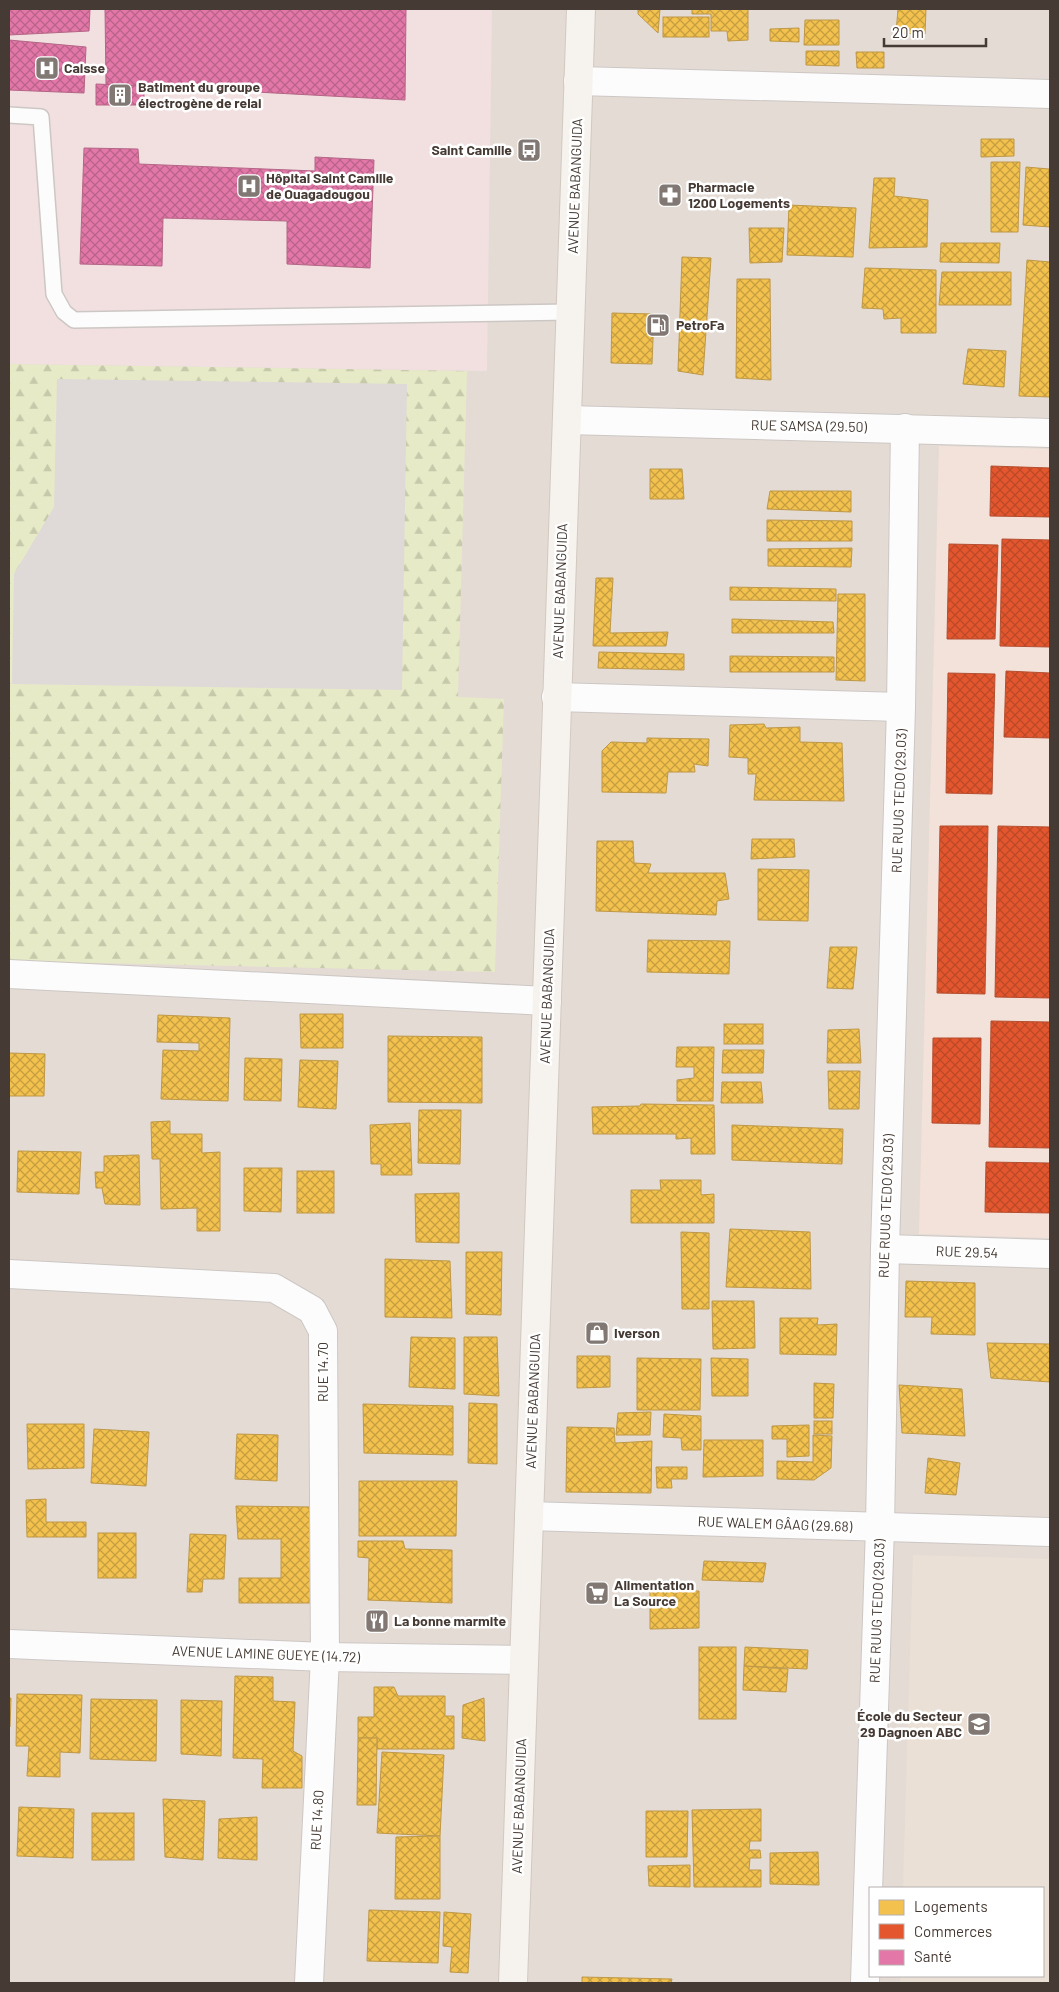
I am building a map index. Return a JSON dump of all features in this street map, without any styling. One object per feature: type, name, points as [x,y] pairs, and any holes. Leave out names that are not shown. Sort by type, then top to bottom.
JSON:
[{"type":"street","name":"AVENUE BABANGUIDA","points":[[513,1983],[581,9]]},
{"type":"street","points":[[578,82],[1050,94]]},
{"type":"street","name":"RUE SAMSA (29.50)","points":[[567,420],[905,428],[1050,434]]},
{"type":"street","name":"RUE RUUG TEDO (29.03)","points":[[865,1983],[880,1527],[885,1249],[902,707],[905,428]]},
{"type":"street","points":[[556,697],[902,707]]},
{"type":"street","points":[[9,974],[547,1001]]},
{"type":"street","name":"RUE 29.54","points":[[885,1249],[1050,1254]]},
{"type":"street","name":"RUE 14.70","points":[[9,1274],[274,1288],[312,1310],[322,1331],[325,1657]]},
{"type":"street","name":"RUE WALEM GÂAG (29.68)","points":[[529,1516],[1050,1532]]},
{"type":"street","name":"AVENUE LAMINE GUEYE (14.72)","points":[[9,1644],[325,1657],[524,1660]]},
{"type":"street","name":"RUE 14.80","points":[[309,1983],[325,1657]]},
{"type":"lane","points":[[9,116],[42,117],[54,294],[64,312],[74,320],[570,312]]},
{"type":"shaded area","points":[[9,9],[1050,9],[1050,1983],[9,1983]]},
{"type":"shaded area","name":"Hôpital Saint Camille de Ouagadougou","points":[[9,9],[492,9],[487,371],[9,364]]},
{"type":"shaded area","points":[[57,379],[407,384],[402,690],[12,684],[14,574],[54,507]]},
{"type":"shaded area","points":[[939,446],[1050,449],[1050,1238],[919,1234]]},
{"type":"shaded area","name":"École du Secteur 29 Dagnoen ABC","points":[[913,1555],[1050,1559],[1050,1983],[900,1983],[901,1977],[1044,1977],[1044,1887],[903,1887]]},
{"type":"green space","points":[[9,364],[467,371],[458,697],[504,699],[495,972],[9,961]]},
{"type":"building: Logements","points":[[638,9],[660,9],[658,33],[638,14]]},
{"type":"building: Logements","points":[[692,9],[748,9],[748,40],[728,41],[727,31],[711,31],[711,14],[692,14]]},
{"type":"building: Logements","points":[[898,9],[926,9],[925,34],[896,33]]},
{"type":"building: Logements","points":[[663,17],[709,17],[709,37],[663,37]]},
{"type":"building: Logements","points":[[805,20],[839,20],[839,45],[804,45]]},
{"type":"building: Logements","points":[[799,28],[799,42],[770,41],[770,29]]},
{"type":"building: Logements","points":[[806,51],[839,51],[839,66],[806,65]]},
{"type":"building: Logements","points":[[856,52],[884,52],[884,68],[857,68]]},
{"type":"building: Logements","points":[[981,139],[1014,139],[1014,156],[981,157]]},
{"type":"building: Logements","points":[[991,162],[1020,162],[1018,232],[991,232]]},
{"type":"building: Logements","points":[[1026,167],[1049,169],[1050,227],[1023,225]]},
{"type":"building: Logements","points":[[874,178],[895,178],[894,196],[928,200],[927,247],[869,248]]},
{"type":"building: Logements","points":[[789,205],[856,208],[853,257],[787,255]]},
{"type":"building: Logements","points":[[749,228],[784,228],[782,262],[750,263]]},
{"type":"building: Logements","points":[[941,243],[1000,243],[999,263],[940,262]]},
{"type":"building: Logements","points":[[682,257],[711,258],[703,375],[678,371]]},
{"type":"building: Logements","points":[[1027,260],[1050,262],[1050,397],[1019,396]]},
{"type":"building: Logements","points":[[865,268],[936,270],[936,333],[901,333],[901,318],[884,319],[883,309],[862,308]]},
{"type":"building: Logements","points":[[942,272],[1011,272],[1011,305],[939,305]]},
{"type":"building: Logements","points":[[737,279],[770,279],[771,380],[736,378]]},
{"type":"building: Logements","points":[[612,313],[654,314],[652,364],[611,363]]},
{"type":"building: Logements","points":[[968,349],[1006,351],[1004,387],[963,384]]},
{"type":"building: Logements","points":[[650,469],[682,469],[684,499],[650,499]]},
{"type":"building: Logements","points":[[770,491],[851,491],[851,512],[767,509]]},
{"type":"building: Logements","points":[[767,520],[852,521],[852,541],[767,541]]},
{"type":"building: Logements","points":[[852,548],[851,567],[768,566],[768,549]]},
{"type":"building: Logements","points":[[596,578],[613,578],[610,633],[668,632],[666,646],[593,646]]},
{"type":"building: Logements","points":[[730,587],[836,589],[836,601],[730,600]]},
{"type":"building: Logements","points":[[838,594],[865,594],[865,681],[836,680]]},
{"type":"building: Logements","points":[[732,619],[833,622],[834,633],[732,633]]},
{"type":"building: Logements","points":[[599,652],[684,654],[684,670],[598,668]]},
{"type":"building: Logements","points":[[730,656],[834,657],[834,672],[730,672]]},
{"type":"building: Logements","points":[[764,724],[766,728],[800,727],[800,742],[842,743],[844,801],[754,800],[756,774],[748,774],[748,758],[729,757],[730,725]]},
{"type":"building: Logements","points":[[647,738],[709,739],[708,766],[694,764],[695,772],[668,772],[666,793],[602,792],[602,751],[611,742],[647,743]]},
{"type":"building: Logements","points":[[752,839],[794,839],[795,857],[751,859]]},
{"type":"building: Logements","points":[[597,841],[633,841],[634,863],[651,864],[648,873],[725,873],[729,899],[717,901],[716,915],[596,911]]},
{"type":"building: Logements","points":[[758,869],[809,870],[808,921],[758,920]]},
{"type":"building: Logements","points":[[648,940],[730,941],[729,974],[647,972]]},
{"type":"building: Logements","points":[[830,947],[857,947],[853,989],[827,988]]},
{"type":"building: Logements","points":[[300,1014],[343,1014],[343,1048],[301,1048]]},
{"type":"building: Logements","points":[[158,1015],[230,1018],[228,1101],[161,1099],[163,1050],[199,1051],[199,1043],[157,1042]]},
{"type":"building: Logements","points":[[724,1024],[763,1024],[763,1044],[724,1044]]},
{"type":"building: Logements","points":[[859,1029],[861,1063],[827,1063],[828,1030]]},
{"type":"building: Logements","points":[[388,1036],[482,1037],[482,1103],[388,1102]]},
{"type":"building: Logements","points":[[677,1047],[714,1047],[713,1101],[677,1101],[677,1080],[694,1078],[694,1067],[676,1067]]},
{"type":"building: Logements","points":[[723,1050],[764,1050],[763,1073],[722,1073]]},
{"type":"building: Logements","points":[[9,1053],[45,1054],[44,1096],[9,1096]]},
{"type":"building: Logements","points":[[245,1058],[282,1059],[281,1101],[244,1100]]},
{"type":"building: Logements","points":[[300,1060],[338,1061],[336,1109],[298,1107]]},
{"type":"building: Logements","points":[[828,1071],[860,1071],[859,1109],[829,1109]]},
{"type":"building: Logements","points":[[722,1082],[761,1082],[763,1103],[721,1103]]},
{"type":"building: Logements","points":[[641,1104],[714,1105],[715,1154],[691,1154],[691,1138],[676,1139],[676,1134],[593,1134],[592,1107],[640,1106]]},
{"type":"building: Logements","points":[[419,1110],[461,1110],[460,1164],[418,1163]]},
{"type":"building: Logements","points":[[170,1121],[170,1134],[202,1134],[202,1153],[220,1152],[220,1231],[197,1231],[197,1208],[161,1209],[160,1159],[152,1159],[151,1122]]},
{"type":"building: Logements","points":[[410,1123],[412,1175],[381,1175],[381,1164],[371,1164],[370,1125]]},
{"type":"building: Logements","points":[[732,1125],[843,1129],[842,1164],[732,1160]]},
{"type":"building: Logements","points":[[18,1151],[81,1152],[79,1194],[17,1192]]},
{"type":"building: Logements","points":[[139,1155],[140,1205],[105,1204],[102,1188],[96,1188],[95,1172],[104,1172],[104,1156]]},
{"type":"building: Logements","points":[[244,1168],[282,1168],[281,1212],[244,1211]]},
{"type":"building: Logements","points":[[297,1171],[334,1171],[334,1213],[297,1213]]},
{"type":"building: Logements","points":[[660,1180],[701,1180],[701,1195],[714,1194],[714,1223],[631,1223],[631,1190],[661,1190]]},
{"type":"building: Logements","points":[[459,1193],[459,1243],[416,1242],[415,1194]]},
{"type":"building: Logements","points":[[730,1229],[810,1232],[811,1289],[726,1287]]},
{"type":"building: Logements","points":[[681,1232],[709,1233],[709,1309],[682,1309]]},
{"type":"building: Logements","points":[[466,1252],[502,1252],[501,1315],[466,1314]]},
{"type":"building: Logements","points":[[385,1259],[450,1261],[452,1318],[385,1317]]},
{"type":"building: Logements","points":[[906,1281],[975,1283],[975,1335],[931,1334],[932,1317],[905,1317]]},
{"type":"building: Logements","points":[[712,1301],[754,1301],[755,1348],[713,1349]]},
{"type":"building: Logements","points":[[780,1318],[818,1318],[817,1325],[837,1324],[836,1355],[780,1354]]},
{"type":"building: Logements","points":[[411,1337],[455,1338],[455,1389],[409,1387]]},
{"type":"building: Logements","points":[[464,1337],[497,1337],[499,1396],[464,1394]]},
{"type":"building: Logements","points":[[987,1343],[1050,1344],[1050,1382],[991,1378]]},
{"type":"building: Logements","points":[[577,1356],[610,1356],[610,1387],[577,1388]]},
{"type":"building: Logements","points":[[637,1358],[701,1359],[700,1410],[637,1410]]},
{"type":"building: Logements","points":[[711,1358],[748,1359],[748,1396],[712,1396]]},
{"type":"building: Logements","points":[[814,1383],[834,1384],[833,1418],[814,1418]]},
{"type":"building: Logements","points":[[899,1385],[962,1389],[965,1436],[902,1433]]},
{"type":"building: Logements","points":[[469,1403],[497,1404],[497,1464],[468,1463]]},
{"type":"building: Logements","points":[[363,1404],[453,1406],[453,1455],[364,1453]]},
{"type":"building: Logements","points":[[651,1412],[650,1435],[616,1435],[618,1413]]},
{"type":"building: Logements","points":[[664,1414],[701,1416],[701,1450],[682,1450],[681,1438],[663,1437]]},
{"type":"building: Logements","points":[[814,1421],[832,1421],[832,1434],[814,1434]]},
{"type":"building: Logements","points":[[27,1424],[84,1424],[84,1468],[28,1469]]},
{"type":"building: Logements","points":[[809,1425],[809,1456],[787,1457],[787,1439],[772,1439],[772,1426]]},
{"type":"building: Logements","points":[[567,1427],[614,1428],[615,1443],[652,1441],[651,1493],[566,1492]]},
{"type":"building: Logements","points":[[94,1429],[149,1432],[146,1486],[91,1483]]},
{"type":"building: Logements","points":[[237,1434],[278,1435],[277,1481],[235,1479]]},
{"type":"building: Logements","points":[[813,1435],[832,1436],[831,1468],[814,1480],[777,1479],[777,1461],[813,1462]]},
{"type":"building: Logements","points":[[704,1440],[763,1440],[763,1476],[703,1477]]},
{"type":"building: Logements","points":[[928,1458],[960,1463],[956,1495],[925,1493]]},
{"type":"building: Logements","points":[[656,1467],[687,1467],[687,1479],[671,1479],[672,1488],[657,1488]]},
{"type":"building: Logements","points":[[359,1481],[457,1481],[456,1536],[359,1536]]},
{"type":"building: Logements","points":[[46,1499],[46,1522],[86,1522],[86,1537],[27,1537],[26,1500]]},
{"type":"building: Logements","points":[[236,1506],[312,1507],[313,1603],[239,1603],[239,1578],[281,1578],[281,1539],[238,1539]]},
{"type":"building: Logements","points":[[98,1533],[136,1533],[136,1578],[98,1578]]},
{"type":"building: Logements","points":[[190,1534],[226,1535],[224,1579],[203,1579],[202,1592],[187,1592]]},
{"type":"building: Logements","points":[[358,1541],[403,1541],[405,1549],[452,1550],[452,1603],[368,1600],[369,1558],[358,1557]]},
{"type":"building: Logements","points":[[704,1561],[766,1563],[763,1582],[702,1580]]},
{"type":"building: Logements","points":[[650,1591],[699,1591],[699,1628],[650,1629]]},
{"type":"building: Logements","points":[[699,1647],[736,1647],[736,1719],[699,1719]]},
{"type":"building: Logements","points":[[745,1647],[808,1650],[807,1669],[744,1666]]},
{"type":"building: Logements","points":[[744,1666],[788,1669],[786,1692],[743,1690]]},
{"type":"building: Logements","points":[[235,1676],[273,1677],[273,1701],[295,1702],[293,1751],[302,1756],[302,1788],[262,1788],[263,1759],[233,1758]]},
{"type":"building: Logements","points":[[374,1687],[394,1687],[398,1696],[445,1696],[445,1716],[454,1716],[454,1749],[377,1749],[377,1738],[358,1738],[358,1717],[374,1717]]},
{"type":"building: Logements","points":[[17,1694],[82,1695],[80,1753],[60,1752],[60,1777],[27,1776],[29,1746],[16,1746]]},
{"type":"building: Logements","points":[[9,1698],[11,1698],[10,1727],[9,1726]]},
{"type":"building: Logements","points":[[484,1698],[485,1741],[462,1738],[463,1705]]},
{"type":"building: Logements","points":[[91,1699],[157,1700],[156,1761],[90,1759]]},
{"type":"building: Logements","points":[[181,1700],[222,1701],[221,1756],[181,1754]]},
{"type":"building: Logements","points":[[358,1738],[377,1738],[376,1805],[357,1805]]},
{"type":"building: Logements","points":[[382,1752],[444,1755],[440,1836],[377,1833]]},
{"type":"building: Logements","points":[[163,1799],[205,1801],[203,1860],[165,1857]]},
{"type":"building: Logements","points":[[19,1807],[74,1809],[73,1858],[17,1856]]},
{"type":"building: Logements","points":[[761,1809],[761,1841],[750,1841],[749,1850],[760,1850],[761,1858],[750,1858],[749,1870],[761,1870],[761,1887],[694,1887],[692,1810]]},
{"type":"building: Logements","points":[[646,1811],[688,1811],[687,1857],[646,1857]]},
{"type":"building: Logements","points":[[92,1813],[134,1813],[134,1860],[92,1860]]},
{"type":"building: Logements","points":[[257,1817],[257,1860],[218,1858],[219,1819]]},
{"type":"building: Logements","points":[[440,1836],[440,1899],[395,1899],[396,1837]]},
{"type":"building: Logements","points":[[818,1852],[819,1885],[770,1884],[770,1853]]},
{"type":"building: Logements","points":[[690,1865],[690,1887],[649,1886],[648,1866]]},
{"type":"building: Logements","points":[[369,1910],[440,1912],[438,1963],[367,1961]]},
{"type":"building: Logements","points":[[444,1912],[471,1914],[468,1973],[450,1972],[452,1947],[443,1946]]},
{"type":"building: Logements","points":[[582,1977],[672,1979],[671,1983],[582,1983]]},
{"type":"building: Commerces","points":[[991,466],[1050,468],[1050,517],[990,516]]},
{"type":"building: Commerces","points":[[1002,539],[1050,540],[1050,647],[1000,646]]},
{"type":"building: Commerces","points":[[949,544],[998,545],[995,639],[947,639]]},
{"type":"building: Commerces","points":[[1006,671],[1050,673],[1050,738],[1004,737]]},
{"type":"building: Commerces","points":[[948,673],[995,674],[992,794],[946,793]]},
{"type":"building: Commerces","points":[[940,826],[988,826],[985,994],[937,993]]},
{"type":"building: Commerces","points":[[998,826],[1050,827],[1050,998],[995,997]]},
{"type":"building: Commerces","points":[[991,1021],[1050,1022],[1050,1148],[989,1147]]},
{"type":"building: Commerces","points":[[933,1038],[981,1038],[980,1124],[932,1123]]},
{"type":"building: Commerces","points":[[986,1162],[1050,1163],[1050,1213],[985,1212]]},
{"type":"building: Santé","points":[[9,9],[90,9],[89,31],[9,35]]},
{"type":"building: Santé","points":[[105,9],[406,9],[405,100],[106,84]]},
{"type":"building: Santé","name":"Caisse","points":[[9,40],[86,47],[84,93],[9,90]]},
{"type":"building: Santé","name":"Batiment du groupe électrogène de relai","points":[[96,84],[144,86],[144,105],[96,105]]},
{"type":"building: Santé","points":[[84,148],[138,149],[139,164],[315,171],[315,157],[374,160],[370,268],[287,264],[287,221],[163,218],[162,266],[80,264]]},
{"type":"place","name":"Caisse","points":[[47,68]]},
{"type":"place","name":"Batiment du groupe électrogène de relai","points":[[120,95]]},
{"type":"place","name":"Saint Camille","points":[[529,150]]},
{"type":"place","name":"Hôpital Saint Camille de Ouagadougou","points":[[249,186]]},
{"type":"place","name":"Pharmacie 1200 Logements","points":[[670,195]]},
{"type":"place","name":"PetroFa","points":[[658,325]]},
{"type":"place","name":"Iverson","points":[[597,1333]]},
{"type":"place","name":"Alimentation La Source","points":[[597,1593]]},
{"type":"place","name":"La bonne marmite","points":[[377,1621]]},
{"type":"place","name":"École du Secteur 29 Dagnoen ABC","points":[[979,1724]]}]
